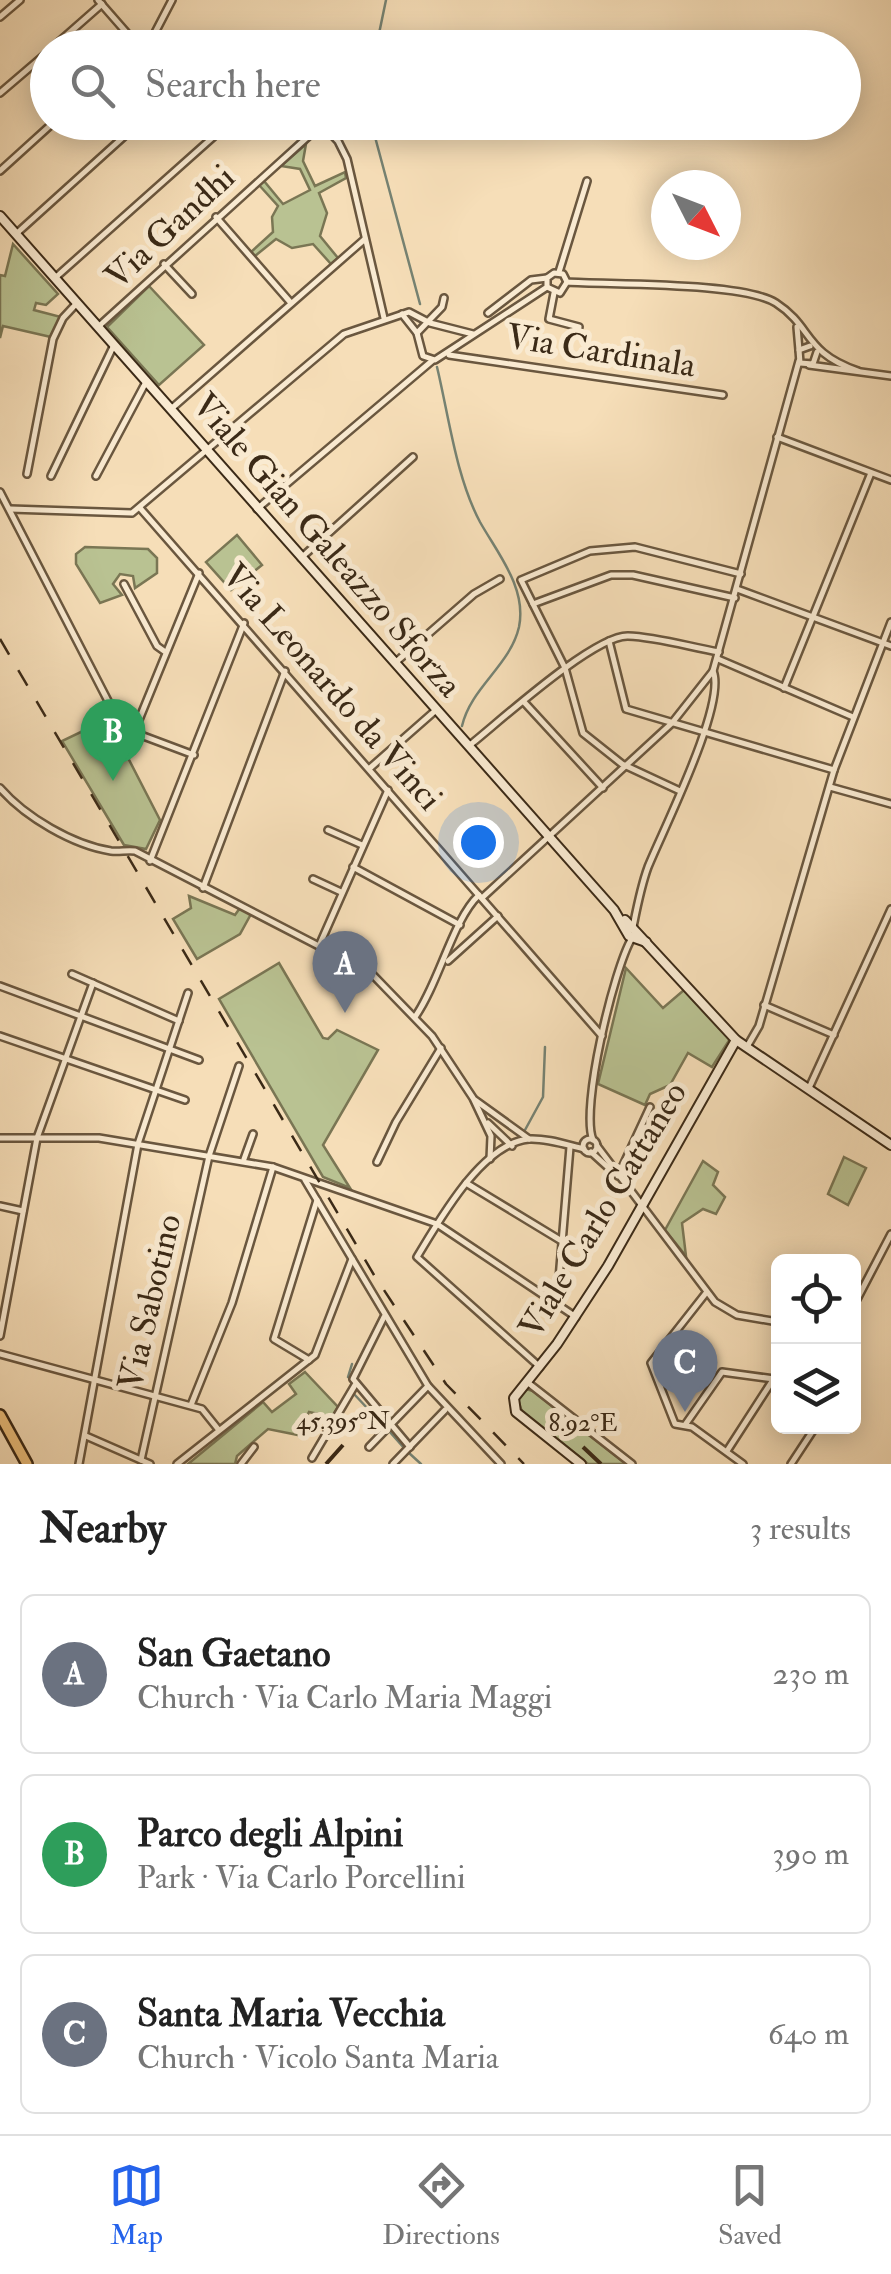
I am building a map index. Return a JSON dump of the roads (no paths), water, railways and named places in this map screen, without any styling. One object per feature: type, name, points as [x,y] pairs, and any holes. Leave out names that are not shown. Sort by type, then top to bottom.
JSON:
[{"type":"main road","points":[[0,1415],[27,1464]]},
{"type":"street","points":[[0,17],[20,0]]},
{"type":"street","points":[[152,30],[172,0]]},
{"type":"street","points":[[71,30],[100,2],[126,30]]},
{"type":"street","points":[[0,94],[30,68]]},
{"type":"street","points":[[0,171],[34,140]]},
{"type":"street","points":[[16,234],[120,140]]},
{"type":"street","points":[[55,278],[210,140]]},
{"type":"street","name":"Via Gandhi","points":[[98,327],[302,140]]},
{"type":"street","points":[[337,140],[347,159],[384,318]]},
{"type":"street","points":[[488,313],[531,280],[559,272],[587,181]]},
{"type":"street","name":"Viale Gian Galeazzo Sforza","points":[[0,216],[548,839],[736,1040]]},
{"type":"street","points":[[216,218],[290,303]]},
{"type":"street","points":[[171,409],[365,239]]},
{"type":"street","points":[[164,264],[192,294]]},
{"type":"street","points":[[415,1016],[446,963],[460,924],[481,897],[672,723],[713,671],[797,372],[804,364],[816,360],[814,348],[776,302],[753,294],[568,282],[559,272]]},
{"type":"street","points":[[547,287],[548,278]]},
{"type":"street","points":[[554,293],[564,291],[568,282]]},
{"type":"street","points":[[547,287],[554,293]]},
{"type":"street","points":[[258,508],[433,360],[547,287]]},
{"type":"street","points":[[554,293],[549,319],[578,328]]},
{"type":"street","points":[[417,332],[430,323],[444,298]]},
{"type":"street","points":[[27,474],[53,339],[63,318],[77,303]]},
{"type":"street","points":[[402,314],[417,332],[423,356],[433,360]]},
{"type":"street","points":[[10,509],[125,514],[140,508],[344,334],[384,318],[402,314],[459,333],[476,334]]},
{"type":"street","points":[[797,324],[804,364]]},
{"type":"street","name":"Via Cardinala","points":[[459,333],[472,357]]},
{"type":"street","points":[[51,476],[114,345]]},
{"type":"street","points":[[799,350],[814,348],[858,372]]},
{"type":"street","name":"Via Cardinala","points":[[446,354],[723,395]]},
{"type":"street","points":[[804,364],[891,376]]},
{"type":"street","points":[[96,476],[146,382]]},
{"type":"street","points":[[777,437],[891,480]]},
{"type":"street","points":[[301,558],[413,457]]},
{"type":"street","points":[[784,688],[871,473]]},
{"type":"street","points":[[0,492],[122,728],[194,755]]},
{"type":"street","name":"Via Leonardo da Vinci","points":[[140,508],[602,1036]]},
{"type":"street","points":[[680,791],[597,748],[583,734],[565,668],[521,580],[590,551],[635,547],[741,574]]},
{"type":"street","points":[[134,732],[199,573]]},
{"type":"street","points":[[533,604],[611,575],[633,575],[734,598]]},
{"type":"street","points":[[394,664],[474,594],[500,579]]},
{"type":"street","points":[[124,584],[157,646],[164,651]]},
{"type":"street","points":[[738,589],[891,646]]},
{"type":"street","points":[[748,1045],[759,1026],[834,770],[891,622]]},
{"type":"street","points":[[150,861],[244,624]]},
{"type":"street","points":[[468,747],[565,668],[609,641],[625,636],[718,656],[853,717]]},
{"type":"street","points":[[609,641],[626,709],[834,770]]},
{"type":"street","points":[[557,1304],[560,1240],[586,1144],[602,1036],[634,933],[646,872],[704,732],[716,684],[713,671]]},
{"type":"street","points":[[204,888],[286,672]]},
{"type":"street","points":[[524,702],[603,788]]},
{"type":"street","points":[[369,768],[436,710]]},
{"type":"street","points":[[830,787],[891,804]]},
{"type":"street","points":[[0,788],[28,813],[59,830],[110,850],[132,850],[371,973],[415,1016],[441,1048],[486,1121],[512,1146]]},
{"type":"street","points":[[318,946],[388,790]]},
{"type":"street","points":[[328,830],[362,845]]},
{"type":"street","points":[[352,867],[460,924]]},
{"type":"street","points":[[312,880],[342,892]]},
{"type":"street","points":[[808,1091],[891,909]]},
{"type":"street","points":[[446,963],[498,916]]},
{"type":"street","points":[[72,974],[179,1021]]},
{"type":"street","points":[[0,1336],[37,1138],[93,984]]},
{"type":"street","points":[[0,986],[199,1060]]},
{"type":"street","points":[[79,1464],[138,1144],[188,994]]},
{"type":"street","points":[[764,1005],[834,1035]]},
{"type":"street","points":[[0,1050],[2,1037],[185,1100]]},
{"type":"street","points":[[736,1040],[891,1146]]},
{"type":"street","name":"Viale Carlo Cattaneo","points":[[581,1464],[512,1405],[576,1317],[736,1040]]},
{"type":"street","points":[[377,1162],[396,1122],[441,1048]]},
{"type":"street","name":"Via Sabotino","points":[[141,1460],[209,1156],[239,1066]]},
{"type":"street","points":[[474,1098],[529,1140]]},
{"type":"street","points":[[618,1176],[650,1107]]},
{"type":"street","points":[[486,1121],[490,1159]]},
{"type":"street","points":[[244,1160],[253,1134]]},
{"type":"street","points":[[0,1138],[100,1138],[273,1168],[437,1224],[576,1317]]},
{"type":"street","points":[[540,1367],[416,1260],[466,1183],[490,1159],[529,1140],[586,1144],[618,1176],[706,1293],[737,1314],[771,1321]]},
{"type":"street","points":[[191,1405],[232,1304],[273,1168]]},
{"type":"street","points":[[305,1179],[428,1386],[446,1410],[501,1464]]},
{"type":"street","points":[[466,1183],[560,1240]]},
{"type":"street","points":[[310,1360],[274,1339],[316,1200]]},
{"type":"street","points":[[0,1206],[23,1211]]},
{"type":"street","points":[[861,1292],[891,1234]]},
{"type":"street","points":[[176,1464],[310,1360],[323,1342],[352,1259]]},
{"type":"street","points":[[706,1293],[651,1363],[672,1420],[743,1464]]},
{"type":"street","points":[[384,1316],[353,1373],[355,1384],[410,1447]]},
{"type":"street","points":[[0,1354],[191,1405],[202,1409],[218,1429]]},
{"type":"street","points":[[685,1426],[722,1372],[771,1379]]},
{"type":"street","points":[[527,1382],[632,1464]]},
{"type":"street","points":[[312,1458],[355,1384]]},
{"type":"street","points":[[727,1451],[771,1384]]},
{"type":"street","points":[[369,1447],[428,1386]]},
{"type":"street","points":[[393,1464],[446,1410]]},
{"type":"street","points":[[791,1464],[811,1434]]},
{"type":"street","points":[[86,1436],[150,1464]]},
{"type":"street","points":[[241,1464],[254,1447]]},
{"type":"waterway","points":[[380,30],[386,0]]},
{"type":"waterway","points":[[376,140],[420,304]]},
{"type":"waterway","points":[[437,367],[465,486],[515,585],[520,613],[519,627],[508,653],[473,700],[462,726]]},
{"type":"waterway","points":[[525,1130],[543,1097],[545,1047]]},
{"type":"waterway","points":[[348,1377],[352,1364]]},
{"type":"waterway","points":[[353,1393],[385,1427]]},
{"type":"waterway","points":[[389,1431],[404,1448]]},
{"type":"waterway","points":[[409,1453],[421,1464]]},
{"type":"railway","points":[[0,639],[374,1275],[446,1384],[524,1464]]},
{"type":"place","name":"Parco degli Alpini","points":[[113,781]]},
{"type":"place","name":"San Gaetano","points":[[345,1013]]},
{"type":"place","name":"Santa Maria Vecchia","points":[[685,1412]]}]
